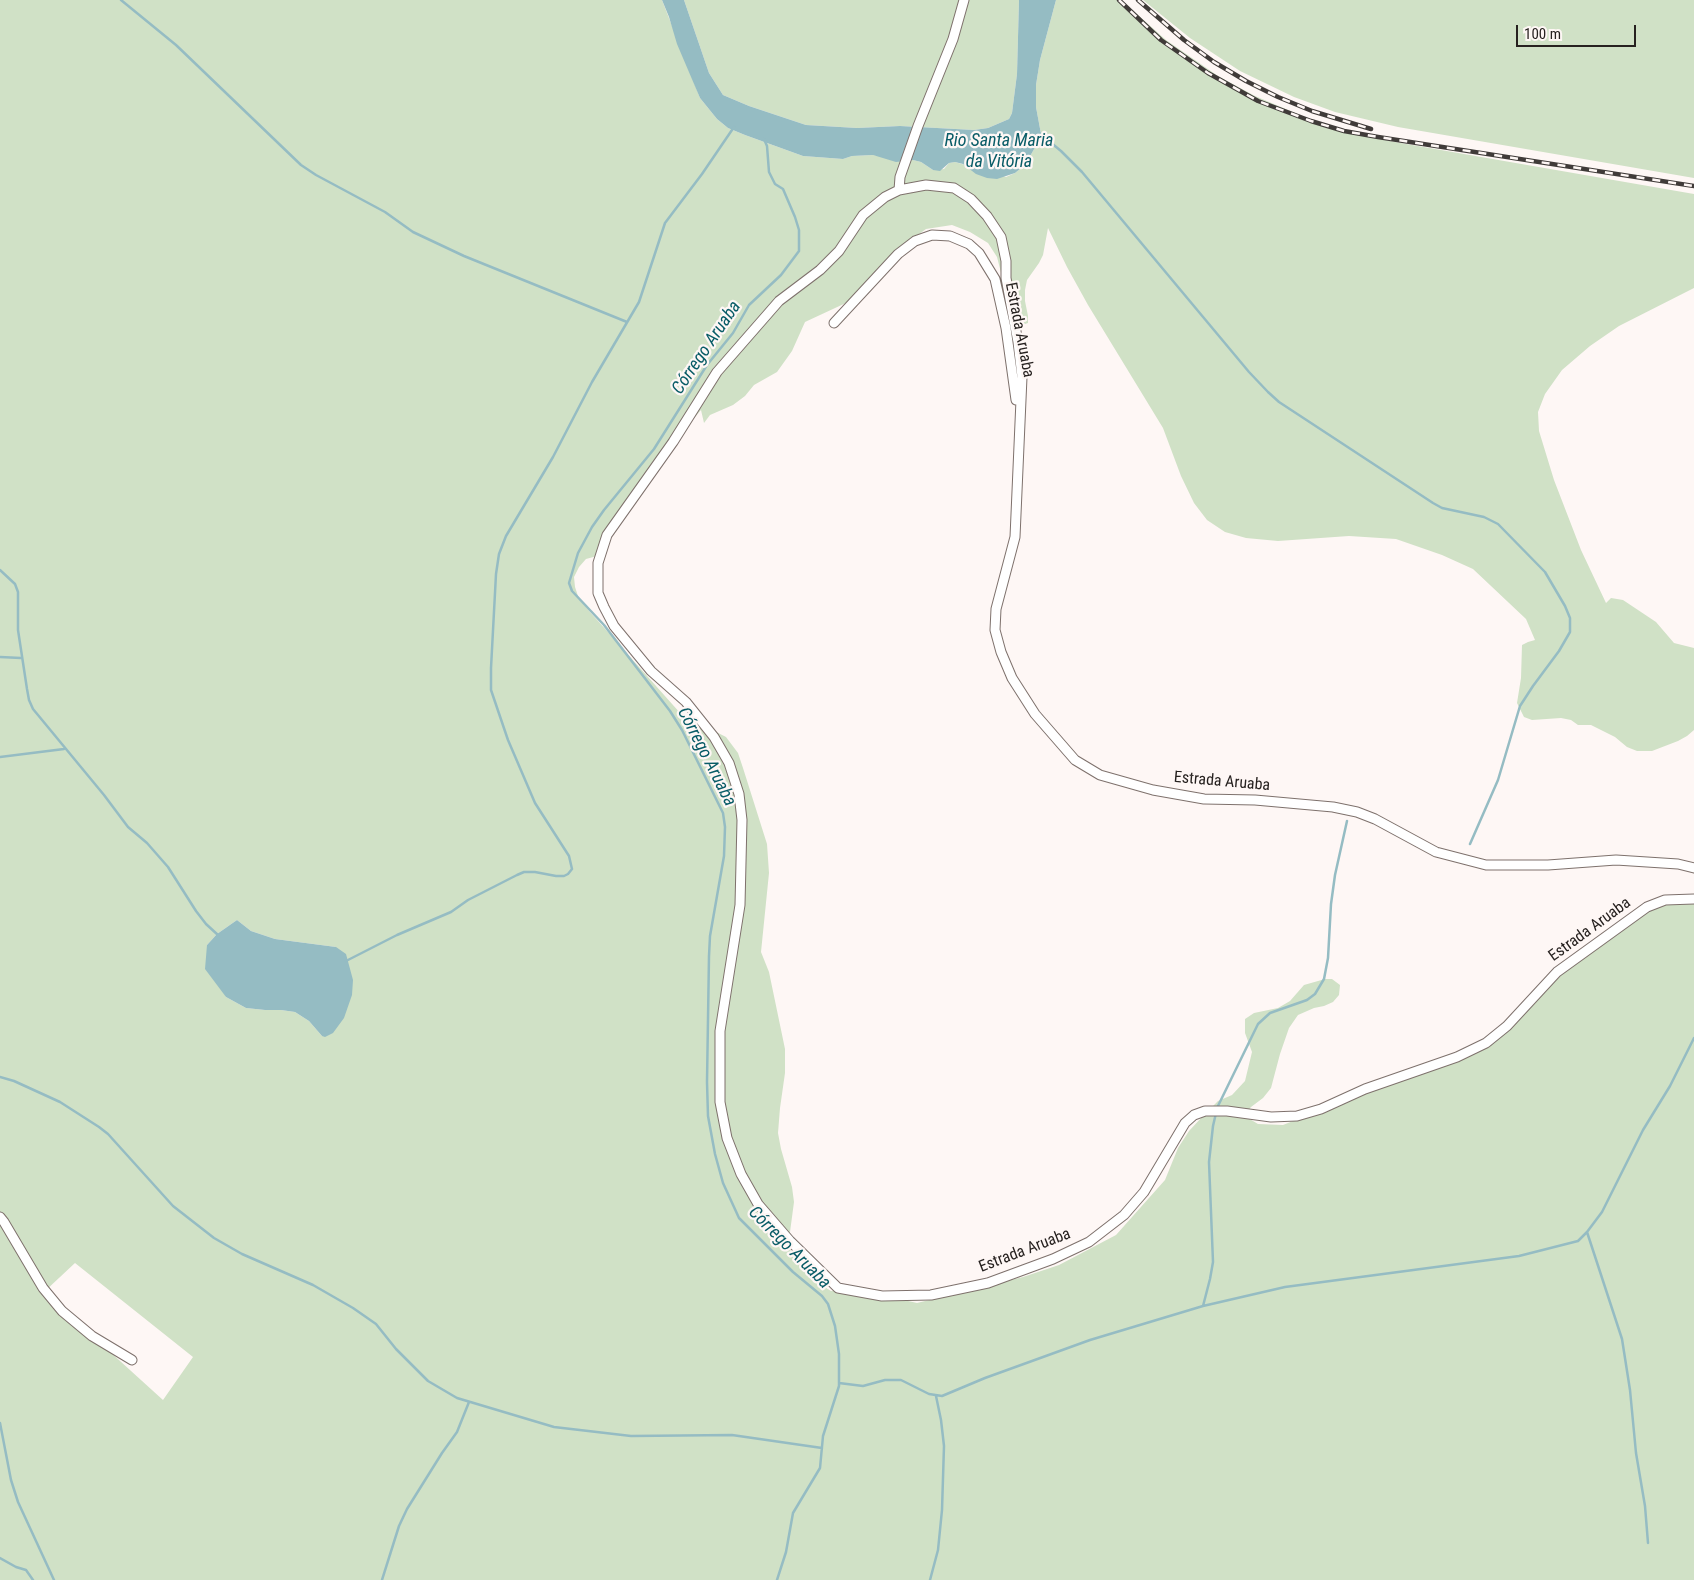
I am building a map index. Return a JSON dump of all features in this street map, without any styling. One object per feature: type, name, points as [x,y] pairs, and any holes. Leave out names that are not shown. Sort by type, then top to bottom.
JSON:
[{"type":"street","points":[[899,190],[900,177],[953,39],[964,0]]},
{"type":"street","name":"Estrada Aruaba","points":[[1694,868],[1678,864],[1616,860],[1548,865],[1486,865],[1436,852],[1375,819],[1357,812],[1333,806],[1255,800],[1204,799],[1153,790],[1100,775],[1075,760],[1035,714],[1017,685],[1001,652],[996,630],[996,610],[1015,537],[1022,377],[1018,342],[1006,278],[1006,261],[1002,237],[972,199],[954,188],[926,185],[899,190],[885,197],[864,215],[839,251],[820,270],[779,301],[717,372],[673,442],[607,535],[598,563],[598,593],[614,626],[651,671],[686,702],[714,737],[729,764],[739,794],[742,820],[740,905],[720,1031],[720,1102],[728,1138],[741,1174],[758,1204],[790,1241],[838,1288],[882,1296],[931,1295],[988,1283],[1053,1259],[1089,1242],[1124,1215],[1144,1192],[1185,1123],[1194,1115],[1206,1111],[1227,1111],[1271,1117],[1297,1116],[1320,1109],[1365,1089],[1457,1057],[1486,1043],[1507,1026],[1557,972],[1647,907],[1665,900],[1694,899]]},
{"type":"street","name":"Estrada Aruaba","points":[[834,323],[898,254],[915,242],[932,235],[950,236],[969,244],[979,253],[995,280],[1006,328],[1020,423]]},
{"type":"street","points":[[0,1217],[43,1288],[62,1311],[92,1336],[132,1360]]},
{"type":"green space","points":[[0,0],[662,0],[700,98],[717,119],[728,128],[803,156],[843,159],[852,156],[873,155],[921,162],[933,170],[944,169],[949,163],[955,162],[1006,177],[1025,165],[1041,134],[1036,107],[1036,85],[1040,60],[1056,0],[1121,0],[1166,40],[1218,76],[1255,96],[1314,121],[1354,133],[1395,142],[1694,194],[1694,288],[1619,326],[1590,346],[1562,370],[1545,394],[1538,412],[1539,431],[1554,480],[1581,550],[1606,603],[1611,598],[1623,600],[1656,622],[1674,643],[1694,648],[1694,730],[1678,741],[1652,751],[1637,751],[1627,747],[1615,737],[1591,725],[1578,725],[1571,720],[1561,718],[1532,720],[1524,717],[1517,703],[1521,678],[1522,645],[1535,640],[1526,619],[1473,569],[1442,555],[1396,539],[1349,536],[1278,541],[1246,538],[1225,532],[1207,520],[1194,503],[1181,476],[1163,428],[1088,305],[1048,228],[1043,255],[1027,280],[1025,301],[1028,323],[1025,324],[1018,324],[1005,288],[997,257],[988,243],[970,232],[952,225],[926,229],[904,245],[848,302],[805,322],[792,351],[777,372],[754,385],[745,396],[733,405],[710,415],[704,423],[701,410],[642,481],[597,556],[586,559],[574,577],[579,599],[681,714],[726,737],[738,753],[767,844],[769,873],[761,952],[769,972],[785,1049],[785,1073],[778,1133],[794,1202],[788,1247],[809,1277],[831,1291],[860,1290],[917,1303],[1023,1277],[1059,1265],[1116,1235],[1165,1180],[1178,1148],[1189,1131],[1218,1101],[1232,1095],[1245,1081],[1252,1052],[1245,1033],[1245,1019],[1254,1013],[1278,1008],[1290,1001],[1304,985],[1332,979],[1340,985],[1339,995],[1333,1002],[1298,1015],[1289,1028],[1271,1088],[1246,1113],[1248,1118],[1258,1124],[1283,1125],[1493,1040],[1576,958],[1648,910],[1674,900],[1694,899],[1694,1580],[0,1580]],"holes":[[[237,920],[251,931],[275,939],[336,947],[322,1036],[309,1021],[295,1012],[246,1008],[226,997],[207,945],[217,934]],[[75,1263],[193,1357],[163,1400],[44,1292]]]},
{"type":"green space","points":[[684,0],[1019,0],[1017,74],[1012,113],[1009,119],[988,128],[974,130],[900,126],[857,128],[806,125],[749,106],[723,95],[709,73]]},
{"type":"green space","points":[[1143,0],[1694,0],[1694,178],[1398,127],[1335,112],[1294,97],[1240,71],[1190,38]]},
{"type":"water","name":"Rio Santa Maria da Vitória","points":[[662,0],[684,0],[709,73],[723,95],[749,106],[806,125],[857,128],[900,126],[974,130],[988,128],[1009,119],[1012,113],[1017,74],[1019,0],[1056,0],[1040,60],[1036,85],[1036,107],[1041,134],[1025,165],[1015,173],[997,179],[976,174],[963,164],[955,162],[949,163],[940,171],[933,170],[921,162],[913,160],[896,162],[873,155],[852,156],[843,159],[803,156],[728,128],[717,119],[700,98],[677,44]]},
{"type":"water","points":[[237,920],[251,931],[275,939],[336,947],[346,954],[353,980],[352,995],[344,1018],[333,1033],[325,1037],[322,1036],[309,1021],[295,1012],[246,1008],[226,997],[205,969],[207,945],[217,934]]},
{"type":"waterway","points":[[121,0],[176,45],[301,165],[316,175],[385,212],[413,232],[464,256],[627,322]]},
{"type":"waterway","points":[[346,961],[397,935],[451,912],[468,900],[524,872],[564,876],[572,869],[569,856],[535,803],[508,740],[491,690],[496,574],[499,554],[506,536],[553,457],[592,382],[639,302],[665,223],[734,127]]},
{"type":"waterway","points":[[1038,132],[1082,172],[1249,372],[1279,402],[1433,503],[1442,508],[1484,517],[1498,524],[1545,572],[1565,606],[1570,618],[1570,632],[1559,651],[1520,706],[1498,780],[1470,844]]},
{"type":"waterway","name":"Córrego Aruaba","points":[[764,139],[767,146],[769,172],[775,184],[783,189],[795,217],[799,230],[799,251],[781,275],[749,305],[733,333],[707,365],[654,449],[592,527],[578,553],[569,583],[572,591],[604,625],[670,711],[682,730],[723,813],[725,827],[724,856],[710,936],[709,956],[708,1116],[715,1154],[723,1183],[739,1218],[793,1272],[822,1296],[828,1304],[835,1326],[839,1354],[839,1386],[823,1436],[820,1468],[793,1513],[786,1552],[777,1580]]},
{"type":"waterway","points":[[0,570],[15,584],[18,592],[18,630],[29,700],[33,709],[128,827],[147,843],[168,867],[196,911],[218,935]]},
{"type":"waterway","points":[[0,657],[21,658]]},
{"type":"waterway","points":[[0,757],[64,749]]},
{"type":"waterway","points":[[1217,1108],[1258,1024],[1270,1013],[1307,1000],[1315,994],[1324,979],[1328,958],[1331,904],[1335,875],[1347,821]]},
{"type":"waterway","points":[[839,1383],[863,1386],[885,1380],[901,1380],[929,1394],[942,1396],[985,1378],[1090,1340],[1203,1306],[1285,1287],[1519,1256],[1578,1241],[1602,1212],[1643,1130],[1670,1086],[1694,1038]]},
{"type":"waterway","points":[[0,1077],[14,1081],[60,1102],[99,1127],[108,1134],[173,1206],[214,1238],[242,1254],[313,1285],[353,1308],[376,1324],[396,1349],[428,1381],[457,1398],[554,1427],[631,1436],[732,1435],[822,1448]]},
{"type":"waterway","points":[[1203,1306],[1213,1262],[1209,1162],[1216,1113]]},
{"type":"waterway","points":[[1587,1232],[1622,1339],[1630,1390],[1636,1453],[1645,1506],[1648,1543]]},
{"type":"waterway","points":[[930,1580],[938,1550],[942,1510],[944,1446],[936,1396]]},
{"type":"waterway","points":[[382,1580],[399,1526],[407,1509],[457,1432],[469,1402]]},
{"type":"waterway","points":[[0,1423],[11,1480],[18,1502],[54,1580]]},
{"type":"waterway","points":[[0,1558],[26,1570],[33,1580]]},
{"type":"railway","points":[[1119,0],[1161,40],[1208,73],[1258,101],[1311,121],[1344,131],[1378,137],[1694,186]]},
{"type":"railway","points":[[1138,0],[1184,40],[1214,62],[1246,81],[1312,111],[1371,129]]}]
